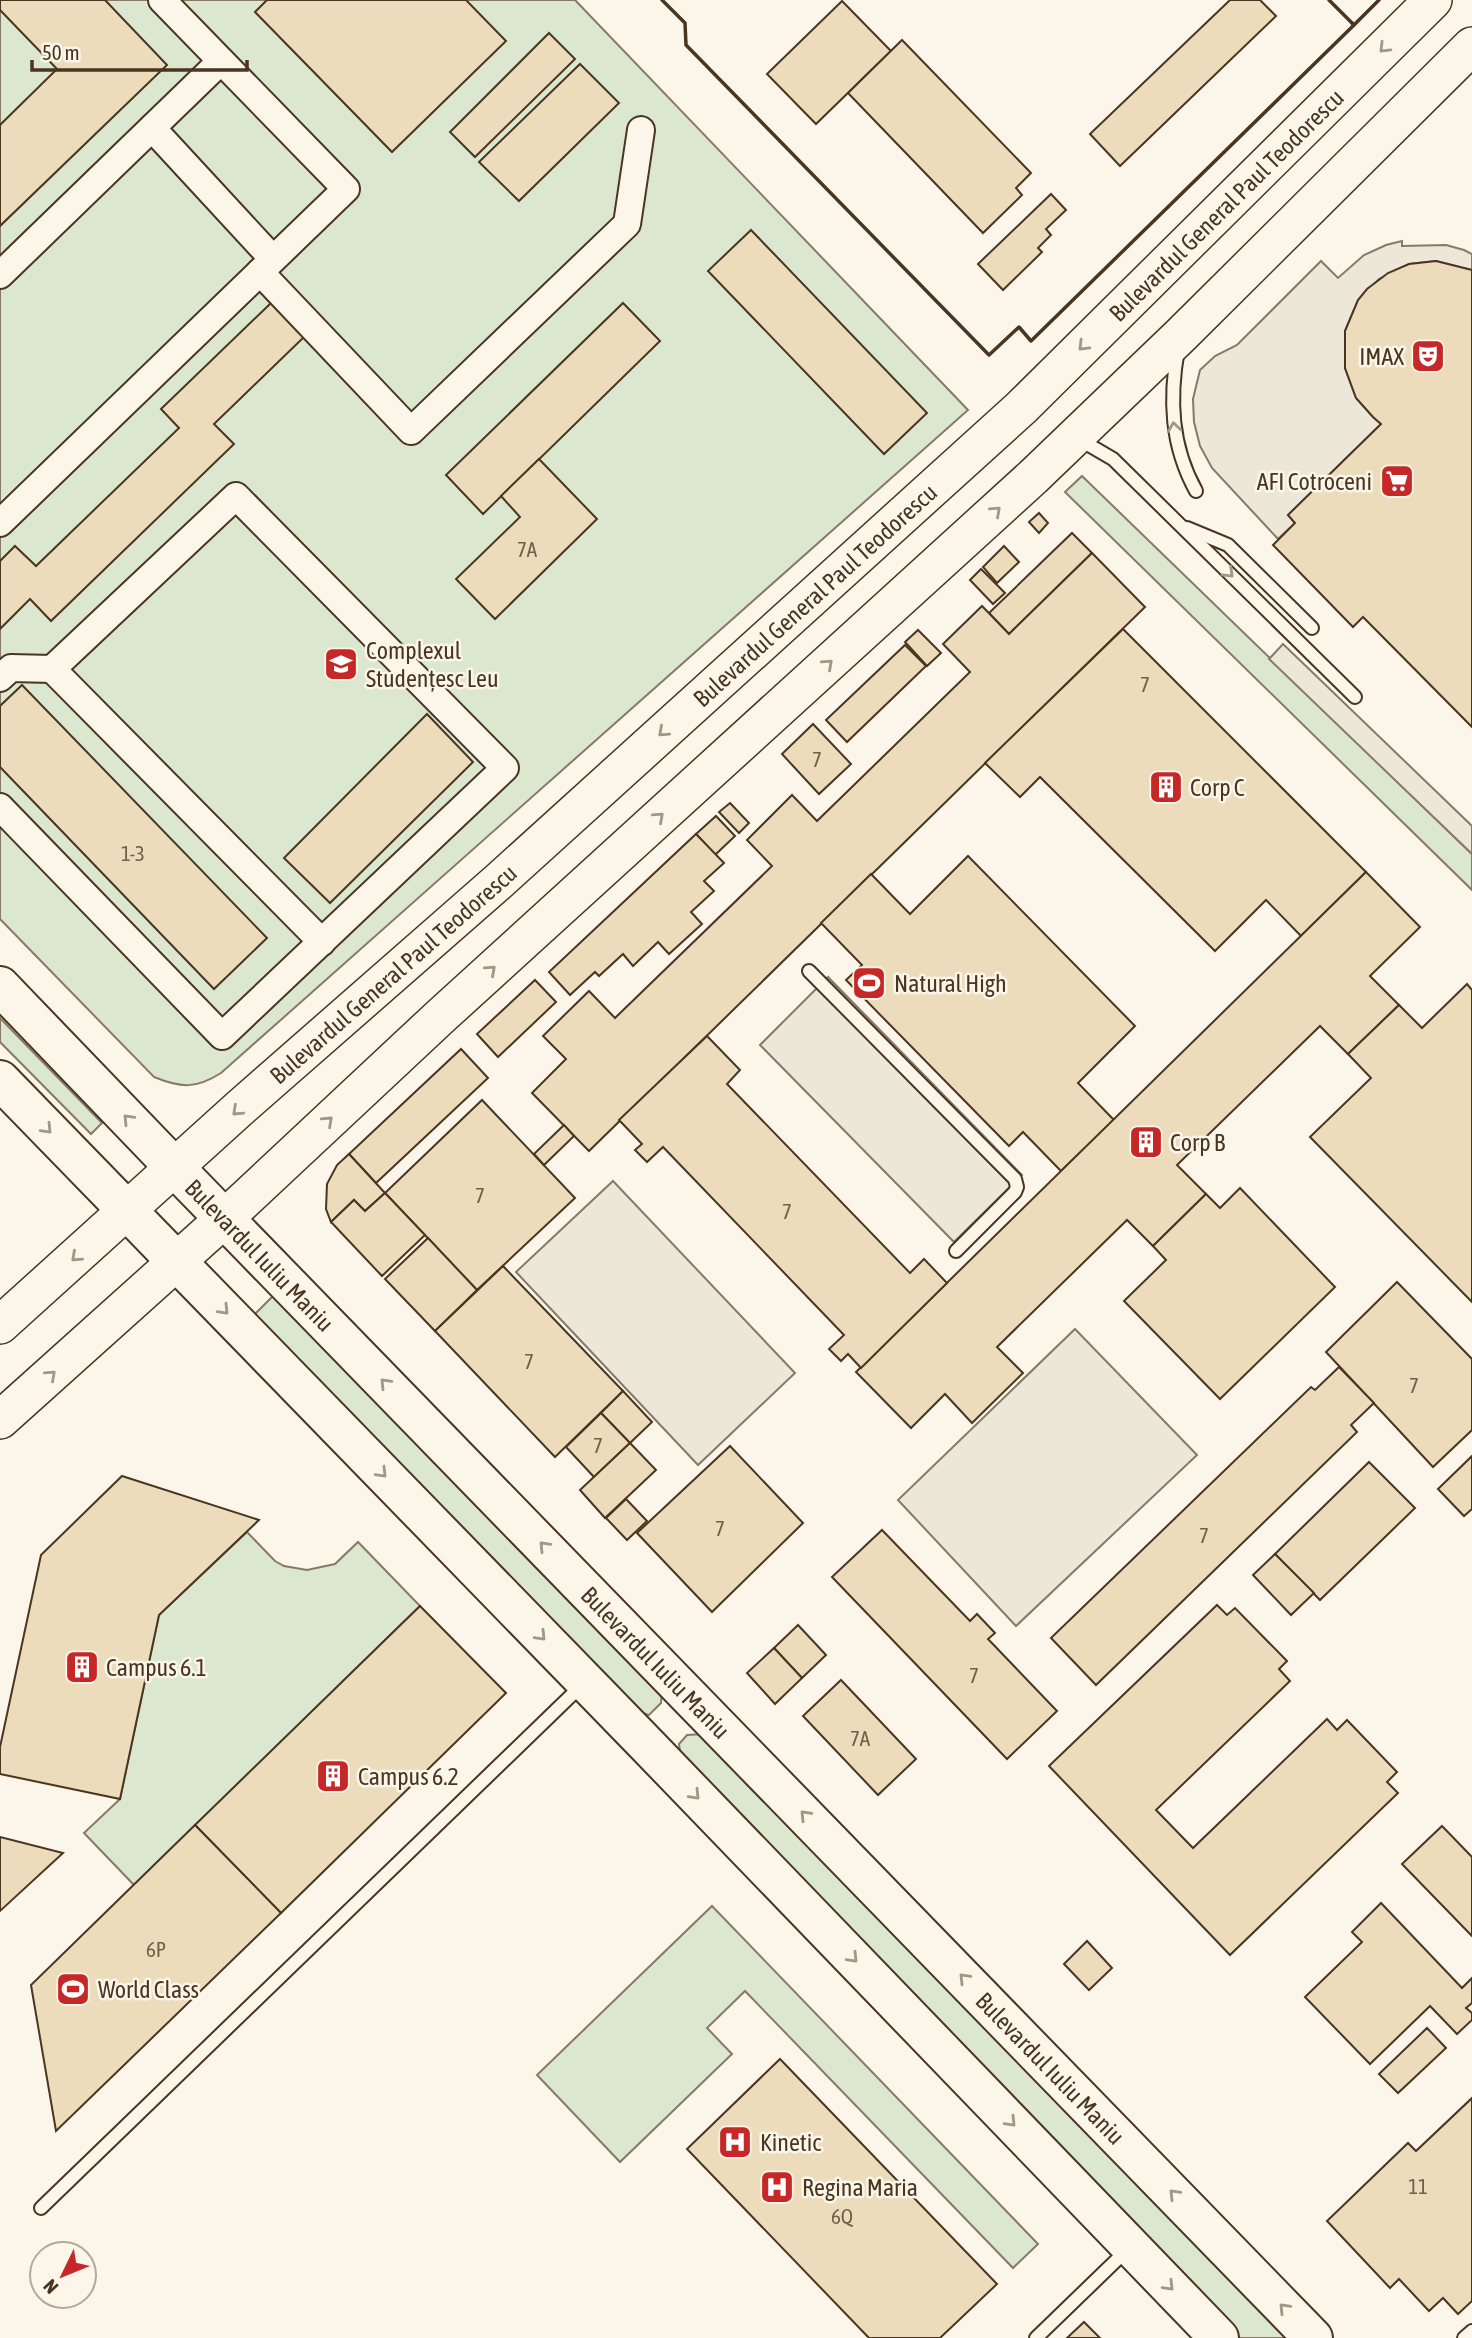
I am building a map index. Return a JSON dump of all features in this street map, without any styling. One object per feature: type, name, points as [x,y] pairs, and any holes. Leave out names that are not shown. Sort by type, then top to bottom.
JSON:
[{"type":"main road","name":"Bulevardul General Paul Teodorescu","points":[[0,1325],[499,881],[1021,408],[1433,0]]},
{"type":"main road","points":[[0,1420],[225,1218],[441,1016],[1033,477],[1181,335],[1472,46]]},
{"type":"main road","name":"Bulevardul Iuliu Maniu","points":[[0,986],[1313,2338]]},
{"type":"main road","points":[[0,1080],[1219,2338]]},
{"type":"street","points":[[0,523],[345,190],[162,0]]},
{"type":"street","points":[[0,275],[221,61]]},
{"type":"street","points":[[152,128],[266,265],[411,431],[627,224],[641,130]]},
{"type":"street","points":[[0,678],[11,668],[52,668],[236,496],[505,768],[222,1036],[0,807]]},
{"type":"street","points":[[52,668],[322,942]]},
{"type":"lane","points":[[1181,335],[1174,377],[1172,415],[1179,454],[1196,491]]},
{"type":"lane","points":[[1074,437],[1113,459],[1355,697]]},
{"type":"lane","points":[[1180,525],[1228,545],[1312,628]]},
{"type":"lane","points":[[809,971],[1015,1179],[1015,1192],[956,1251]]},
{"type":"lane","points":[[41,2208],[585,1682]]},
{"type":"lane","points":[[1036,2338],[1131,2246]]},
{"type":"lane","points":[[1464,2338],[1472,2331]]},
{"type":"green space","name":"Complexul Studențesc Leu","points":[[0,0],[575,0],[968,410],[221,1073],[196,1084],[180,1085],[154,1077],[0,919]]},
{"type":"green space","points":[[1082,476],[1472,854],[1472,890],[1065,492]]},
{"type":"green space","points":[[0,1018],[102,1123],[91,1134],[0,1042]]},
{"type":"green space","points":[[276,1293],[662,1690],[661,1703],[649,1715],[635,1711],[250,1319]]},
{"type":"green space","points":[[247,1532],[275,1561],[284,1566],[307,1570],[335,1564],[358,1542],[420,1606],[134,1885],[84,1833],[120,1799],[159,1615]]},
{"type":"green space","points":[[704,1734],[1289,2338],[1240,2338],[681,1759],[679,1744],[687,1735]]},
{"type":"green space","points":[[712,1906],[1038,2244],[1013,2268],[745,1991],[707,2028],[732,2054],[620,2162],[537,2075]]},
{"type":"shaded area","points":[[1402,241],[1402,246],[1446,245],[1464,250],[1472,254],[1472,270],[1436,261],[1409,264],[1379,279],[1358,300],[1345,331],[1345,368],[1356,398],[1381,424],[1288,515],[1295,523],[1278,539],[1212,468],[1200,446],[1194,422],[1193,399],[1200,370],[1215,356],[1237,345],[1321,261],[1338,278],[1364,255]]},
{"type":"shaded area","points":[[1283,644],[1472,826],[1472,854],[1269,659]]},
{"type":"shaded area","points":[[828,977],[1022,1175],[954,1242],[760,1045]]},
{"type":"shaded area","points":[[613,1181],[795,1373],[698,1465],[516,1272]]},
{"type":"shaded area","points":[[1075,1329],[1197,1455],[1016,1626],[898,1500]]},
{"type":"building","points":[[0,0],[105,0],[167,65],[0,226],[0,125],[57,69],[0,10]]},
{"type":"building","points":[[267,0],[466,0],[506,41],[392,152],[255,12]]},
{"type":"building","points":[[1230,0],[1260,0],[1276,16],[1120,166],[1090,134]]},
{"type":"building","points":[[842,1],[891,51],[816,124],[767,74]]},
{"type":"building","points":[[549,33],[575,59],[475,157],[450,132]]},
{"type":"building","points":[[902,40],[1031,173],[1016,188],[1022,195],[983,233],[848,93]]},
{"type":"building","points":[[580,64],[619,103],[519,201],[479,162]]},
{"type":"building","points":[[1051,194],[1066,210],[1046,229],[1051,235],[1038,248],[1042,252],[1003,290],[978,264]]},
{"type":"building","points":[[751,230],[927,413],[884,454],[708,271]]},
{"type":"building","name":"AFI Cotroceni","points":[[1436,261],[1472,270],[1472,727],[1363,617],[1353,627],[1273,545],[1295,523],[1288,515],[1381,424],[1356,398],[1345,368],[1345,331],[1358,300],[1367,289],[1388,273],[1409,264]]},
{"type":"building","points":[[271,303],[304,337],[214,424],[234,444],[51,621],[30,599],[0,629],[0,561],[15,546],[36,566],[179,428],[161,409]]},
{"type":"building","points":[[623,303],[660,341],[483,514],[446,475]]},
{"type":"building","points":[[539,459],[597,519],[495,619],[456,579],[520,517],[501,496]]},
{"type":"building","points":[[1039,513],[1048,523],[1039,533],[1029,522]]},
{"type":"building","points":[[1072,533],[1092,553],[1009,634],[989,613]]},
{"type":"building","points":[[1004,546],[1019,562],[997,583],[983,567]]},
{"type":"building","points":[[1092,553],[1145,607],[589,1151],[532,1093],[566,1059],[543,1036],[589,991],[615,1018],[772,866],[747,840],[792,795],[817,821],[970,672],[943,644],[982,606],[1009,634]]},
{"type":"building","points":[[981,569],[1005,593],[993,604],[970,580]]},
{"type":"building","name":"Corp C","points":[[1123,629],[1366,872],[1301,936],[1266,900],[1215,951],[1040,777],[1020,797],[985,763]]},
{"type":"building","points":[[918,630],[941,653],[927,666],[905,642]]},
{"type":"building","points":[[905,645],[926,666],[847,742],[826,720]]},
{"type":"building","points":[[22,685],[267,938],[214,989],[0,767],[0,706]]},
{"type":"building","points":[[427,714],[473,762],[330,903],[284,858]]},
{"type":"building","points":[[813,724],[851,764],[819,794],[782,754]]},
{"type":"building","points":[[730,803],[749,823],[739,833],[719,812]]},
{"type":"building","points":[[716,816],[735,836],[715,855],[696,834]]},
{"type":"building","points":[[696,834],[724,863],[704,881],[714,891],[691,912],[702,924],[669,954],[658,942],[633,966],[623,954],[599,976],[595,972],[570,995],[549,972]]},
{"type":"building","points":[[968,856],[1135,1026],[1078,1083],[1114,1120],[1061,1171],[1023,1132],[1009,1146],[846,980],[862,965],[821,923],[871,874],[910,914]]},
{"type":"building","name":"Corp B","points":[[1366,872],[1420,927],[1370,976],[1399,1005],[1348,1054],[1320,1026],[1177,1165],[1206,1194],[1153,1246],[1127,1220],[997,1347],[1023,1373],[972,1423],[945,1394],[911,1428],[856,1372]]},
{"type":"building","points":[[535,980],[556,1002],[498,1057],[477,1034]]},
{"type":"building","points":[[1467,984],[1472,990],[1472,1302],[1310,1137],[1371,1078],[1348,1054],[1399,1005],[1422,1028]]},
{"type":"building","points":[[707,1036],[740,1070],[727,1084],[910,1273],[924,1259],[947,1283],[861,1368],[848,1354],[841,1361],[829,1349],[844,1335],[663,1147],[647,1162],[635,1150],[642,1144],[619,1120]]},
{"type":"building","points":[[461,1049],[488,1078],[376,1183],[349,1154]]},
{"type":"building","points":[[482,1100],[575,1198],[477,1290],[385,1193]]},
{"type":"building","points":[[564,1125],[574,1136],[544,1165],[534,1154]]},
{"type":"building","points":[[349,1154],[385,1193],[365,1211],[354,1200],[331,1222],[326,1209],[327,1184],[337,1165]]},
{"type":"building","points":[[1240,1188],[1335,1287],[1220,1399],[1124,1301],[1166,1260],[1153,1246],[1206,1194],[1220,1208]]},
{"type":"building","points":[[385,1193],[425,1235],[382,1276],[331,1222],[354,1200],[365,1211]]},
{"type":"building","points":[[428,1238],[477,1290],[435,1331],[385,1279]]},
{"type":"building","points":[[503,1266],[623,1391],[555,1457],[435,1331]]},
{"type":"building","points":[[1397,1282],[1472,1359],[1472,1430],[1433,1467],[1326,1352]]},
{"type":"building","points":[[1339,1367],[1374,1403],[1351,1425],[1357,1432],[1096,1685],[1051,1638],[1311,1387],[1315,1390]]},
{"type":"building","points":[[623,1391],[652,1422],[630,1443],[601,1413]]},
{"type":"building","points":[[601,1413],[630,1443],[594,1477],[566,1447]]},
{"type":"building","points":[[630,1443],[656,1470],[605,1518],[580,1490]]},
{"type":"building","points":[[730,1446],[803,1523],[712,1612],[637,1533]]},
{"type":"building","points":[[1472,1456],[1472,1509],[1464,1516],[1438,1489]]},
{"type":"building","points":[[1369,1462],[1415,1508],[1320,1600],[1275,1554]]},
{"type":"building","name":"Campus 6.1","points":[[122,1476],[259,1520],[159,1615],[120,1799],[0,1774],[0,1747],[41,1555]]},
{"type":"building","points":[[626,1499],[647,1521],[627,1540],[606,1518]]},
{"type":"building","points":[[882,1530],[970,1621],[977,1614],[995,1633],[988,1639],[1057,1711],[1007,1759],[832,1577]]},
{"type":"building","points":[[1275,1554],[1314,1593],[1291,1615],[1253,1575]]},
{"type":"building","points":[[1217,1605],[1227,1615],[1235,1608],[1287,1661],[1279,1669],[1290,1681],[1156,1810],[1193,1848],[1327,1719],[1337,1730],[1347,1720],[1397,1772],[1387,1782],[1398,1793],[1230,1955],[1049,1766]]},
{"type":"building","name":"Campus 6.2","points":[[420,1606],[506,1693],[281,1913],[195,1825]]},
{"type":"building","points":[[798,1625],[826,1655],[802,1678],[774,1648]]},
{"type":"building","points":[[774,1648],[802,1678],[775,1704],[747,1673]]},
{"type":"building","points":[[841,1680],[916,1759],[878,1795],[803,1716]]},
{"type":"building","points":[[195,1825],[281,1913],[56,2131],[31,1985]]},
{"type":"building","points":[[1442,1826],[1472,1857],[1472,1936],[1402,1864]]},
{"type":"building","points":[[0,1837],[63,1853],[0,1911]]},
{"type":"building","points":[[1381,1903],[1462,1988],[1472,1978],[1472,2003],[1466,2008],[1472,2013],[1472,2020],[1457,2034],[1430,2006],[1370,2064],[1305,1997],[1362,1942],[1352,1932]]},
{"type":"building","points":[[1087,1941],[1112,1968],[1089,1990],[1064,1964]]},
{"type":"building","points":[[1427,2028],[1446,2048],[1398,2093],[1379,2074]]},
{"type":"building","points":[[780,2059],[997,2284],[940,2338],[869,2338],[687,2149]]},
{"type":"building","points":[[1472,2098],[1472,2301],[1458,2314],[1443,2298],[1429,2311],[1399,2279],[1390,2288],[1327,2221],[1408,2143],[1416,2151]]},
{"type":"building","points":[[1084,2322],[1100,2338],[1067,2338]]},
{"type":"wall","points":[[662,0],[685,23],[686,45],[989,355],[1019,327],[1031,341],[1354,25],[1329,0]]},
{"type":"wall","points":[[1352,23],[1354,25],[1379,0]]},
{"type":"place","name":"IMAX","points":[[1428,356]]},
{"type":"place","name":"AFI Cotroceni","points":[[1397,481]]},
{"type":"place","name":"Complexul Studențesc Leu","points":[[341,664]]},
{"type":"place","name":"Corp C","points":[[1166,787]]},
{"type":"place","name":"Natural High","points":[[869,983]]},
{"type":"place","name":"Corp B","points":[[1146,1142]]},
{"type":"place","name":"Campus 6.1","points":[[82,1667]]},
{"type":"place","name":"Campus 6.2","points":[[333,1776]]},
{"type":"place","name":"World Class","points":[[73,1989]]},
{"type":"place","name":"Kinetic","points":[[735,2142]]},
{"type":"place","name":"Regina Maria","points":[[777,2187]]}]
